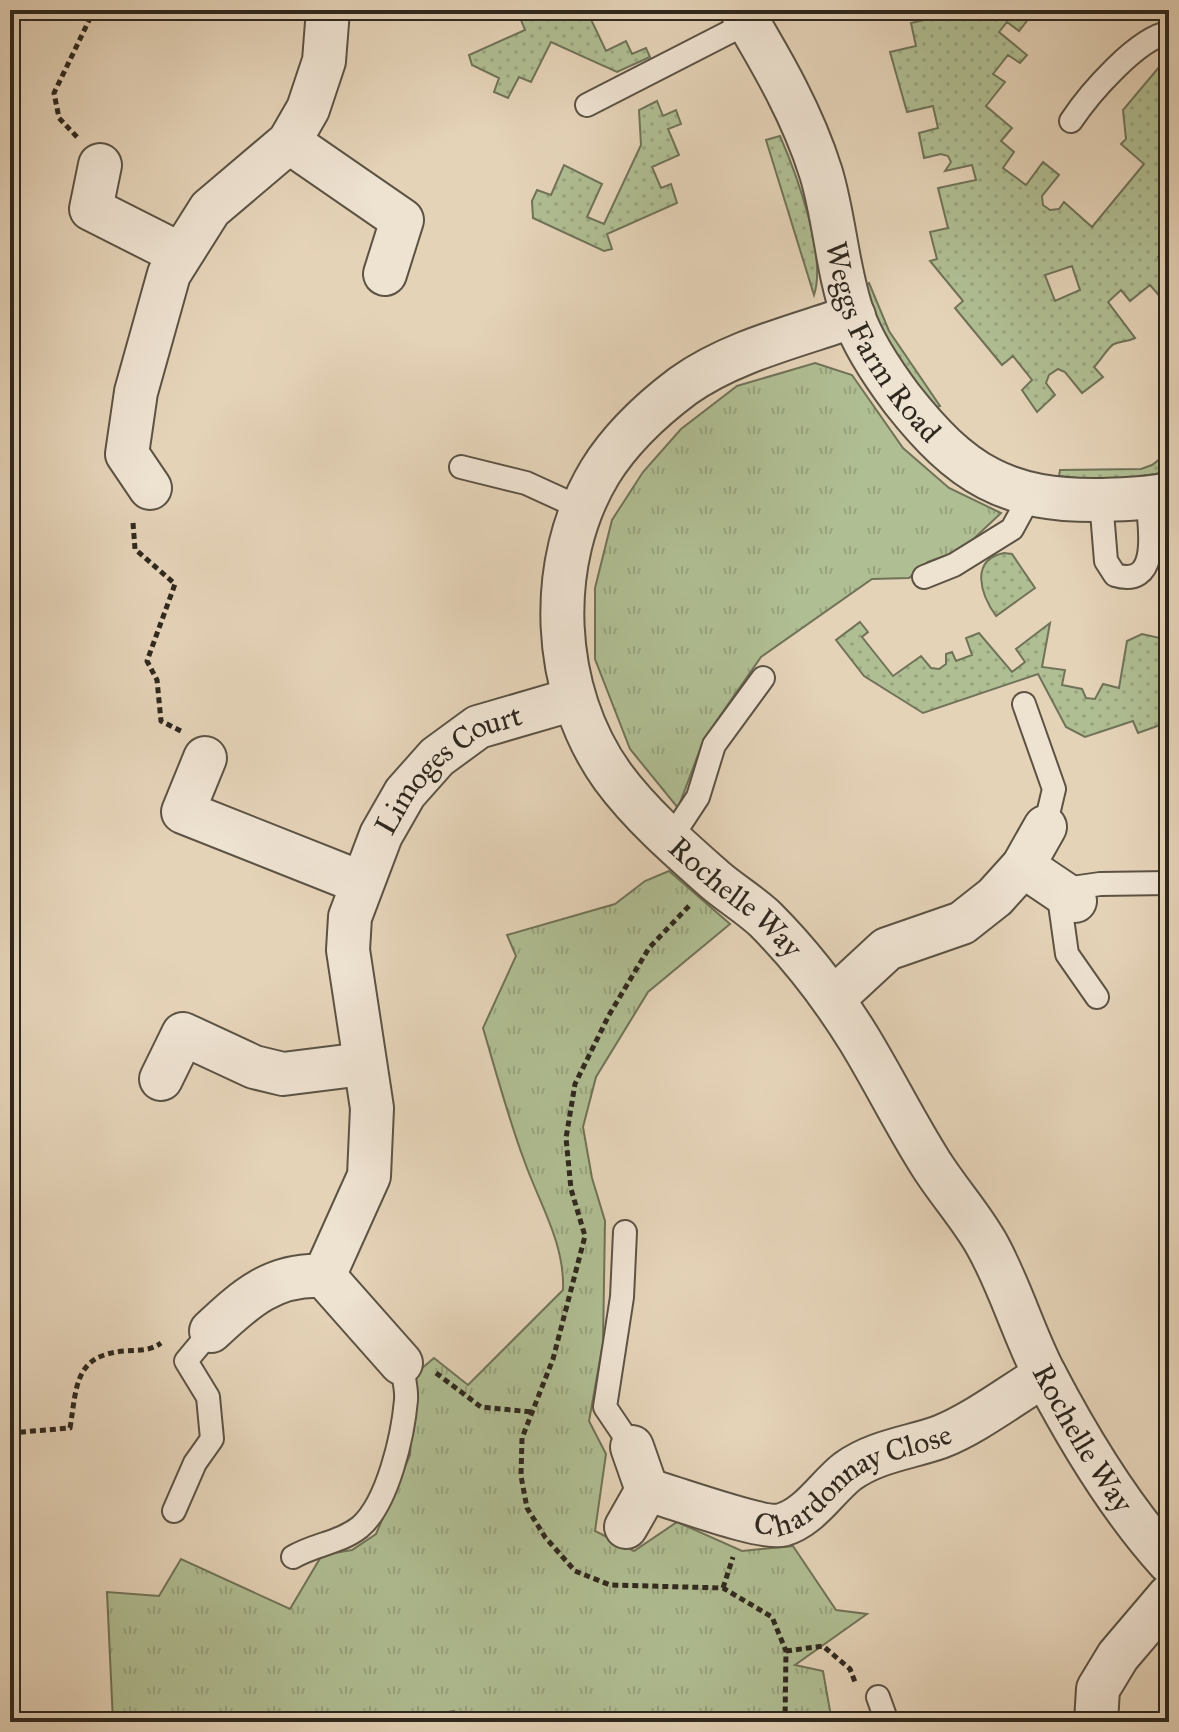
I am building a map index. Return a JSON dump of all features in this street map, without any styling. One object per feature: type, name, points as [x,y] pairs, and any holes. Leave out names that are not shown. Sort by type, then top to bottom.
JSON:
[{"type":"street","points":[[150,488],[127,454],[136,392],[169,274],[210,209],[289,142],[308,109],[324,61],[328,10]]},
{"type":"street","name":"Weggs Farm Road","points":[[745,16],[790,95],[821,173],[854,316],[888,381],[936,442],[989,480],[1030,496],[1101,500],[1158,496]]},
{"type":"street","points":[[289,142],[402,220],[385,274]]},
{"type":"street","points":[[100,165],[91,209],[180,254]]},
{"type":"street","name":"Rochelle Way","points":[[854,316],[734,359],[687,383],[647,414],[616,449],[598,475],[583,509],[570,554],[562,604],[564,653],[574,699],[611,774],[639,808],[714,879],[764,919],[833,999],[933,1167],[986,1244],[1045,1375],[1111,1485],[1146,1537],[1169,1562]]},
{"type":"street","name":"Limoges Court","points":[[324,1276],[369,1176],[372,1108],[348,950],[350,917],[381,835],[405,793],[437,757],[478,727],[574,699]]},
{"type":"street","points":[[205,758],[183,812],[362,883]]},
{"type":"street","points":[[833,999],[887,949],[962,923],[995,897],[1023,866],[1045,827]]},
{"type":"street","points":[[1023,866],[1066,896]]},
{"type":"street","points":[[161,1079],[183,1034],[254,1067],[283,1074],[363,1064]]},
{"type":"street","points":[[211,1331],[240,1303],[271,1286],[296,1274],[324,1276],[401,1363]]},
{"type":"street","name":"Chardonnay Close","points":[[647,1490],[722,1511],[745,1522],[782,1525],[812,1506],[849,1471],[887,1451],[942,1436],[1045,1375]]},
{"type":"street","points":[[626,1527],[647,1490],[632,1447]]},
{"type":"street","points":[[1096,1722],[1098,1689],[1118,1656],[1169,1596]]},
{"type":"lane","points":[[587,105],[745,16]]},
{"type":"lane","points":[[1071,121],[1086,98],[1136,47],[1152,37],[1169,33]]},
{"type":"lane","points":[[461,467],[526,483],[583,509]]},
{"type":"lane","points":[[924,577],[954,565],[1012,529],[1030,496]]},
{"type":"lane","points":[[1101,500],[1106,561],[1115,575],[1125,578],[1136,576],[1146,566],[1158,496]]},
{"type":"lane","points":[[671,838],[698,797],[714,745],[763,678]]},
{"type":"lane","points":[[1024,704],[1054,789],[1045,827]]},
{"type":"lane","points":[[1097,997],[1067,954],[1066,896],[1100,884],[1168,883]]},
{"type":"lane","points":[[625,1232],[622,1297],[605,1407],[632,1447]]},
{"type":"lane","points":[[174,1511],[195,1463],[212,1439],[208,1397],[186,1361],[211,1331]]},
{"type":"lane","points":[[293,1557],[313,1545],[339,1541],[362,1525],[376,1506],[398,1451],[407,1397],[401,1363]]},
{"type":"lane","points":[[868,1693],[887,1722]]},
{"type":"path","points":[[94,10],[54,93],[59,118],[100,165]]},
{"type":"path","points":[[150,488],[131,525],[135,549],[175,584],[147,661],[157,680],[161,721],[183,732],[205,758]]},
{"type":"path","points":[[10,1433],[70,1428],[79,1374],[102,1353],[152,1349],[188,1325],[211,1331]]},
{"type":"path","points":[[401,1363],[418,1358],[481,1407],[532,1412]]},
{"type":"path","points":[[786,1651],[823,1646],[850,1669],[868,1693]]},
{"type":"green space","points":[[517,10],[577,10],[580,15],[587,11],[606,51],[626,41],[632,54],[646,48],[650,57],[617,72],[551,42],[531,82],[519,77],[508,98],[494,92],[499,78],[472,65],[469,55],[525,30]]},
{"type":"green space","points":[[921,10],[1021,10],[1030,17],[1019,31],[1007,22],[999,32],[1027,55],[1020,63],[1008,55],[993,74],[1005,82],[986,106],[1012,128],[1001,141],[1014,152],[1003,168],[1026,185],[1043,162],[1059,175],[1042,196],[1043,205],[1050,210],[1059,209],[1064,202],[1092,227],[1144,164],[1121,144],[1126,139],[1123,110],[1160,66],[1169,64],[1169,77],[1161,80],[1169,115],[1169,252],[1166,249],[1158,257],[1169,273],[1169,292],[1161,298],[1150,285],[1130,301],[1121,290],[1108,302],[1135,338],[1116,343],[1110,348],[1094,367],[1103,377],[1082,393],[1065,372],[1058,369],[1049,375],[1046,383],[1055,395],[1037,412],[1022,390],[1032,380],[1013,356],[1002,365],[955,308],[963,301],[930,261],[937,259],[930,232],[948,228],[938,188],[976,180],[972,165],[945,171],[951,162],[948,156],[941,154],[924,158],[919,133],[938,128],[933,106],[907,112],[890,52],[916,46],[911,23],[924,20]],"holes":[[[1072,266],[1080,290],[1055,301],[1045,275]]]},
{"type":"green space","points":[[657,101],[663,116],[676,110],[681,124],[668,129],[679,155],[652,167],[661,188],[671,184],[677,203],[607,234],[612,249],[604,251],[533,218],[532,201],[537,190],[551,195],[564,165],[602,184],[587,217],[604,224],[641,145],[639,110]]},
{"type":"green space","points":[[780,136],[801,192],[813,237],[817,278],[814,295],[766,140]]},
{"type":"green space","points":[[869,283],[889,331],[940,406],[931,409],[891,352],[862,288]]},
{"type":"green space","points":[[815,363],[852,375],[903,448],[949,488],[1001,513],[963,549],[928,562],[909,578],[872,579],[761,657],[704,739],[678,808],[630,749],[595,659],[595,588],[612,520],[643,472],[681,429],[737,386]]},
{"type":"green space","points":[[1169,452],[1169,471],[1114,479],[1059,476],[1060,470],[1141,469]]},
{"type":"green space","points":[[1012,554],[1035,588],[996,616],[983,589],[982,570],[993,557]]},
{"type":"green space","points":[[860,622],[868,632],[862,637],[893,676],[921,656],[931,668],[939,669],[946,664],[946,654],[952,652],[956,661],[972,655],[966,638],[979,633],[1012,672],[1025,662],[1016,649],[1050,623],[1042,667],[1065,670],[1062,685],[1082,689],[1086,698],[1095,699],[1103,684],[1119,688],[1127,641],[1142,634],[1169,640],[1169,712],[1161,715],[1163,724],[1138,733],[1133,721],[1085,737],[1066,727],[1038,674],[923,713],[864,676],[836,640]]},
{"type":"green space","points":[[669,871],[730,924],[648,992],[596,1077],[583,1127],[592,1178],[605,1221],[603,1343],[589,1421],[606,1454],[595,1531],[634,1551],[677,1522],[742,1551],[793,1546],[836,1610],[867,1614],[795,1665],[823,1671],[832,1722],[456,1722],[454,1711],[389,1722],[113,1722],[107,1592],[159,1596],[181,1559],[290,1609],[322,1555],[352,1550],[376,1534],[410,1455],[415,1374],[434,1358],[468,1385],[563,1290],[560,1256],[518,1144],[483,1028],[516,956],[507,935],[615,904],[645,881]]}]
